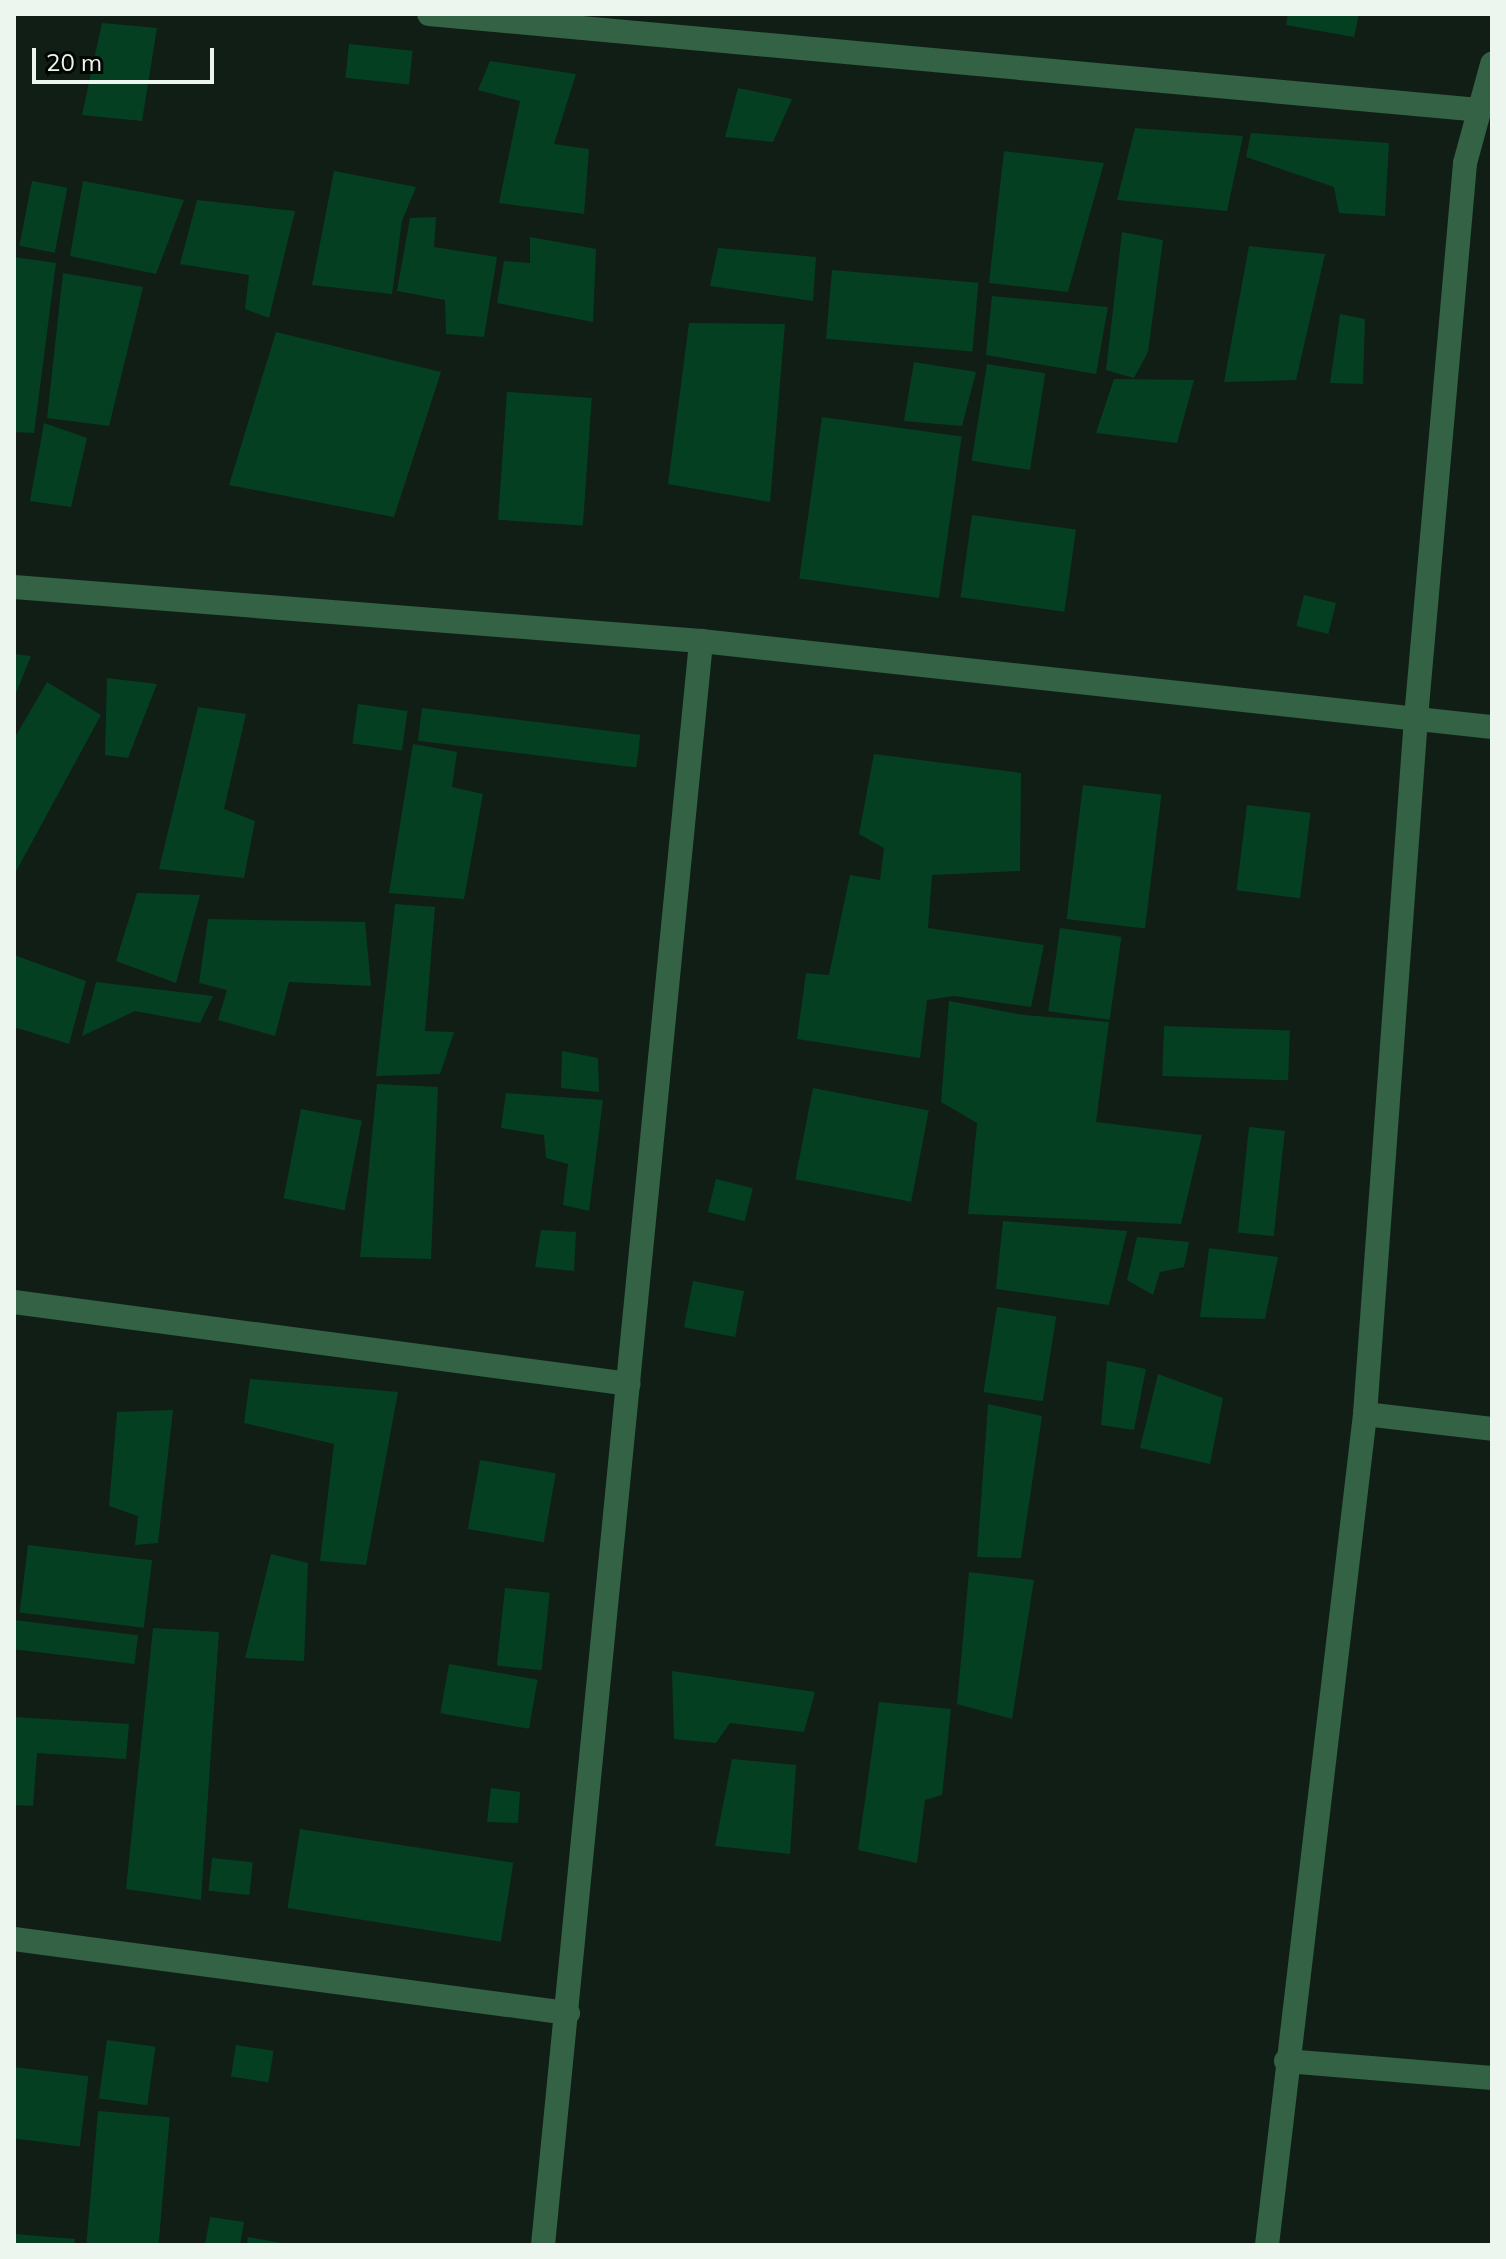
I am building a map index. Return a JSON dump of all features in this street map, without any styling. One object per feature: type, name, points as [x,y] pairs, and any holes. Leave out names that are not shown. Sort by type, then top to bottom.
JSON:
[{"type":"street","points":[[429,14],[1479,110]]},
{"type":"street","points":[[1267,2245],[1286,2061],[1365,1414],[1416,718],[1465,163],[1492,64]]},
{"type":"street","points":[[1465,163],[1492,150]]},
{"type":"street","points":[[14,587],[701,641],[1492,727]]},
{"type":"street","points":[[543,2245],[701,641]]},
{"type":"street","points":[[14,1302],[629,1384]]},
{"type":"street","points":[[1365,1414],[1492,1429]]},
{"type":"street","points":[[14,1939],[568,2013]]},
{"type":"street","points":[[1286,2061],[1492,2078]]},
{"type":"building","points":[[1288,14],[1359,14],[1354,37],[1286,25]]},
{"type":"building","points":[[102,23],[157,28],[142,121],[82,115]]},
{"type":"building","points":[[349,44],[413,51],[409,85],[345,78]]},
{"type":"building","points":[[490,61],[576,74],[554,144],[589,149],[584,214],[499,203],[520,101],[478,90]]},
{"type":"building","points":[[738,88],[792,99],[773,142],[725,137]]},
{"type":"building","points":[[1135,128],[1243,136],[1227,211],[1117,200]]},
{"type":"building","points":[[1251,133],[1389,143],[1385,216],[1339,213],[1334,187],[1246,157]]},
{"type":"building","points":[[1004,151],[1104,163],[1068,292],[989,283]]},
{"type":"building","points":[[334,171],[416,187],[402,221],[392,294],[312,285]]},
{"type":"building","points":[[32,181],[67,188],[55,253],[19,246]]},
{"type":"building","points":[[83,181],[184,200],[156,274],[70,256]]},
{"type":"building","points":[[197,200],[295,211],[269,318],[245,309],[249,275],[180,264]]},
{"type":"building","points":[[436,217],[434,247],[497,257],[484,337],[446,334],[445,300],[397,291],[410,218]]},
{"type":"building","points":[[1122,232],[1163,240],[1148,352],[1134,378],[1106,370]]},
{"type":"building","points":[[530,237],[596,249],[593,322],[497,303],[504,261],[530,263]]},
{"type":"building","points":[[1249,246],[1325,254],[1296,380],[1224,382]]},
{"type":"building","points":[[718,248],[816,257],[813,301],[710,286]]},
{"type":"building","points":[[14,257],[56,263],[34,433],[14,432]]},
{"type":"building","points":[[832,270],[978,283],[972,352],[826,339]]},
{"type":"building","points":[[63,273],[143,287],[109,426],[47,418]]},
{"type":"building","points":[[992,296],[1108,307],[1096,374],[986,355]]},
{"type":"building","points":[[1340,314],[1365,319],[1363,384],[1330,383]]},
{"type":"building","points":[[689,323],[785,324],[770,502],[668,484]]},
{"type":"building","points":[[276,332],[441,372],[394,517],[229,485]]},
{"type":"building","points":[[914,362],[976,372],[962,426],[904,421]]},
{"type":"building","points":[[987,364],[1045,373],[1030,470],[972,461]]},
{"type":"building","points":[[1114,379],[1194,380],[1177,443],[1096,433]]},
{"type":"building","points":[[507,392],[592,398],[583,526],[498,520]]},
{"type":"building","points":[[822,417],[962,437],[939,598],[799,578]]},
{"type":"building","points":[[44,423],[87,438],[71,507],[30,501]]},
{"type":"building","points":[[972,515],[1076,530],[1064,612],[960,597]]},
{"type":"building","points":[[1304,595],[1336,603],[1328,634],[1296,626]]},
{"type":"building","points":[[14,654],[31,656],[14,698]]},
{"type":"building","points":[[107,678],[157,684],[128,758],[105,755]]},
{"type":"building","points":[[47,682],[101,715],[14,875],[14,739]]},
{"type":"building","points":[[358,704],[408,711],[402,751],[352,744]]},
{"type":"building","points":[[198,707],[246,714],[224,809],[255,821],[244,878],[159,869]]},
{"type":"building","points":[[422,708],[640,735],[636,768],[418,741]]},
{"type":"building","points":[[413,744],[457,752],[452,787],[483,794],[464,899],[389,893]]},
{"type":"building","points":[[874,754],[1021,773],[1020,871],[932,875],[928,928],[1044,945],[1031,1007],[954,996],[927,1000],[920,1058],[797,1039],[806,973],[829,975],[850,875],[880,880],[884,848],[859,834]]},
{"type":"building","points":[[1083,785],[1161,795],[1145,929],[1067,919]]},
{"type":"building","points":[[1247,805],[1311,813],[1300,898],[1237,890]]},
{"type":"building","points":[[137,893],[200,895],[176,983],[116,961]]},
{"type":"building","points":[[395,904],[435,907],[425,1031],[454,1032],[440,1074],[376,1076]]},
{"type":"building","points":[[208,919],[365,922],[371,986],[289,982],[275,1036],[218,1020],[227,990],[199,983]]},
{"type":"building","points":[[1060,928],[1121,937],[1110,1020],[1048,1011]]},
{"type":"building","points":[[14,955],[86,981],[69,1044],[14,1027]]},
{"type":"building","points":[[96,982],[213,996],[200,1023],[135,1011],[82,1036]]},
{"type":"building","points":[[949,1001],[1024,1015],[1109,1022],[1096,1122],[1202,1135],[1181,1224],[968,1214],[977,1123],[941,1102]]},
{"type":"building","points":[[1164,1026],[1290,1030],[1288,1080],[1162,1076]]},
{"type":"building","points":[[562,1051],[598,1058],[599,1092],[561,1088]]},
{"type":"building","points":[[377,1084],[438,1087],[431,1259],[360,1257]]},
{"type":"building","points":[[813,1088],[929,1111],[911,1202],[795,1179]]},
{"type":"building","points":[[506,1093],[603,1100],[589,1211],[563,1205],[568,1164],[546,1158],[544,1135],[501,1128]]},
{"type":"building","points":[[301,1109],[362,1121],[344,1210],[284,1198]]},
{"type":"building","points":[[1249,1127],[1285,1131],[1274,1236],[1238,1232]]},
{"type":"building","points":[[716,1179],[753,1188],[745,1221],[708,1212]]},
{"type":"building","points":[[1003,1221],[1127,1231],[1109,1305],[996,1289]]},
{"type":"building","points":[[541,1230],[576,1232],[574,1271],[535,1267]]},
{"type":"building","points":[[1137,1237],[1189,1242],[1184,1267],[1160,1272],[1153,1295],[1127,1280]]},
{"type":"building","points":[[1209,1248],[1278,1257],[1265,1319],[1200,1317]]},
{"type":"building","points":[[693,1281],[744,1291],[735,1337],[684,1327]]},
{"type":"building","points":[[997,1307],[1056,1316],[1043,1401],[984,1392]]},
{"type":"building","points":[[1107,1361],[1146,1369],[1134,1430],[1101,1425]]},
{"type":"building","points":[[1158,1374],[1223,1398],[1210,1464],[1140,1448]]},
{"type":"building","points":[[250,1379],[398,1392],[366,1565],[320,1561],[334,1444],[244,1423]]},
{"type":"building","points":[[988,1404],[1042,1416],[1021,1558],[977,1557]]},
{"type":"building","points":[[173,1410],[158,1543],[135,1545],[138,1516],[109,1506],[117,1412]]},
{"type":"building","points":[[480,1460],[556,1473],[544,1542],[468,1529]]},
{"type":"building","points":[[28,1545],[152,1560],[144,1628],[20,1612]]},
{"type":"building","points":[[271,1554],[308,1563],[304,1661],[245,1658]]},
{"type":"building","points":[[969,1572],[1034,1580],[1012,1719],[957,1704]]},
{"type":"building","points":[[505,1588],[550,1593],[542,1670],[497,1666]]},
{"type":"building","points":[[14,1620],[138,1635],[135,1664],[14,1649]]},
{"type":"building","points":[[153,1628],[219,1632],[201,1900],[126,1889]]},
{"type":"building","points":[[449,1664],[538,1680],[529,1729],[440,1713]]},
{"type":"building","points":[[672,1671],[815,1692],[804,1732],[730,1723],[716,1743],[674,1739]]},
{"type":"building","points":[[879,1702],[951,1709],[942,1795],[925,1800],[917,1863],[858,1850]]},
{"type":"building","points":[[14,1717],[129,1724],[126,1759],[37,1753],[33,1806],[14,1805]]},
{"type":"building","points":[[732,1759],[796,1765],[790,1854],[715,1846]]},
{"type":"building","points":[[491,1788],[520,1792],[518,1823],[487,1822]]},
{"type":"building","points":[[300,1829],[513,1863],[501,1942],[287,1908]]},
{"type":"building","points":[[212,1858],[253,1862],[249,1895],[209,1891]]},
{"type":"building","points":[[107,2040],[156,2047],[147,2105],[99,2098]]},
{"type":"building","points":[[236,2045],[274,2051],[269,2083],[231,2077]]},
{"type":"building","points":[[14,2067],[88,2076],[80,2147],[14,2139]]},
{"type":"building","points":[[98,2111],[170,2117],[159,2245],[86,2245]]},
{"type":"building","points":[[210,2217],[244,2222],[240,2245],[205,2245]]},
{"type":"building","points":[[14,2234],[75,2239],[74,2245],[14,2245]]},
{"type":"building","points":[[248,2237],[282,2243],[282,2245],[247,2245]]}]
